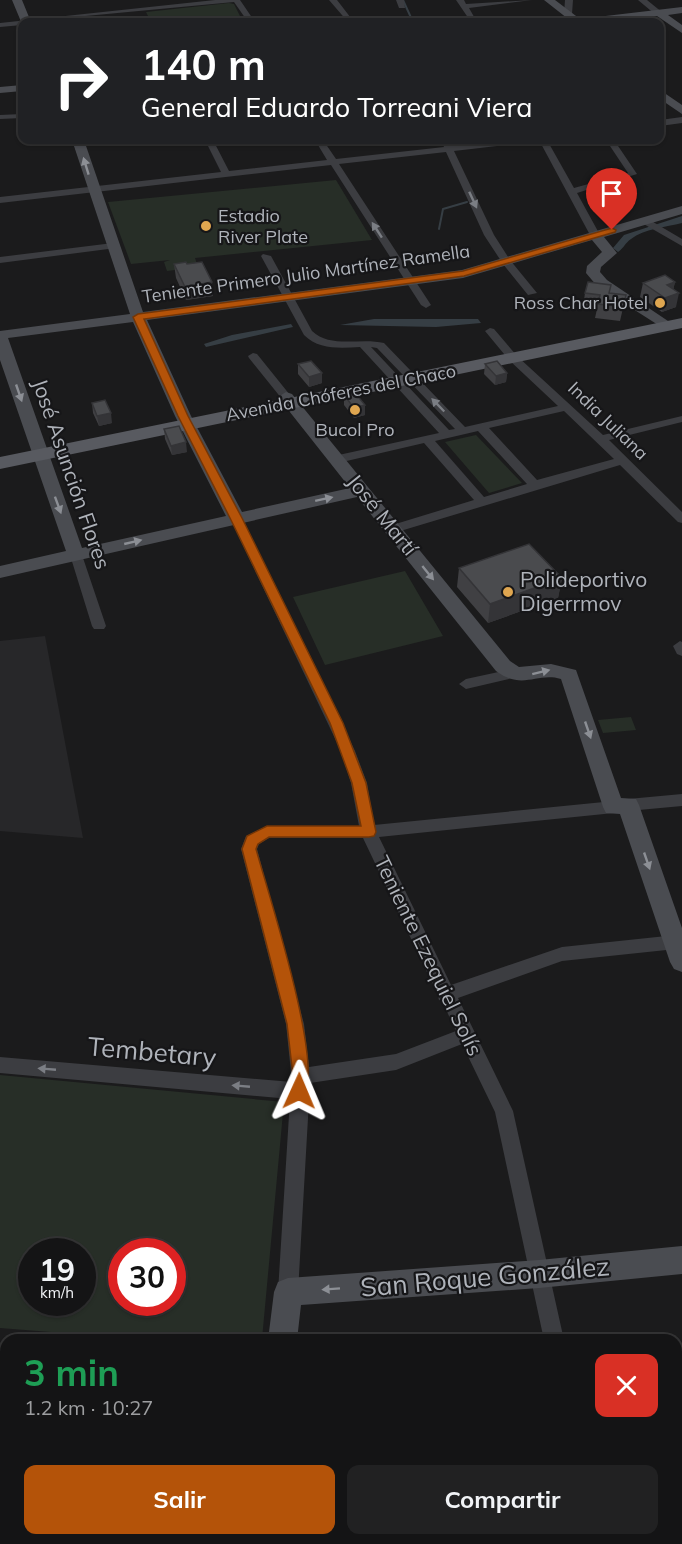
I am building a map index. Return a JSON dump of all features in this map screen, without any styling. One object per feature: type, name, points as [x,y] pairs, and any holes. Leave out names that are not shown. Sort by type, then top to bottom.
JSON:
[{"type":"main road","name":"Avenida Chóferes del Chaco","points":[[0,462],[38,450],[185,419],[672,323]]},
{"type":"main road","name":"Avenida Chóferes del Chaco","points":[[0,454],[38,450]]},
{"type":"street","points":[[17,0],[22,18]]},
{"type":"street","points":[[129,0],[138,14]]},
{"type":"street","points":[[87,18],[138,14],[236,0],[248,18]]},
{"type":"street","points":[[333,0],[348,18]]},
{"type":"street","points":[[471,18],[462,3],[528,0]]},
{"type":"street","points":[[549,0],[573,18]]},
{"type":"street","points":[[568,14],[569,0]]},
{"type":"street","points":[[642,0],[682,30]]},
{"type":"street","points":[[614,18],[682,10]]},
{"type":"street","points":[[0,25],[18,24]]},
{"type":"street","points":[[0,90],[18,88]]},
{"type":"street","points":[[664,96],[682,111]]},
{"type":"street","points":[[0,117],[18,116]]},
{"type":"street","points":[[664,122],[682,120]]},
{"type":"street","name":"Teniente Ezequiel Solís","points":[[79,144],[138,317],[185,419],[236,518],[348,751],[359,783],[369,832],[445,995],[504,1111],[553,1334]]},
{"type":"street","points":[[211,144],[226,174]]},
{"type":"street","points":[[322,144],[426,305]]},
{"type":"street","points":[[0,200],[333,162],[441,144]]},
{"type":"street","points":[[447,144],[489,236],[506,262],[532,293]]},
{"type":"street","points":[[545,144],[596,235],[610,253],[594,266],[593,273],[602,283],[672,323]]},
{"type":"street","points":[[571,192],[633,174],[613,144]]},
{"type":"street","name":"Teniente Primero Julio Martínez Ramella","points":[[0,336],[464,274],[596,235],[652,225],[682,210]]},
{"type":"street","points":[[652,225],[682,243]]},
{"type":"street","points":[[0,260],[113,246]]},
{"type":"street","points":[[266,256],[286,296],[308,333],[315,340],[333,345],[376,344],[447,435]]},
{"type":"street","name":"India Juliana","points":[[490,331],[510,354],[568,407],[682,519]]},
{"type":"street","name":"José Asunción Flores","points":[[0,336],[99,626]]},
{"type":"street","points":[[362,343],[463,431]]},
{"type":"street","name":"José Martí","points":[[253,356],[512,674]]},
{"type":"street","points":[[338,459],[568,407]]},
{"type":"street","points":[[601,439],[682,419]]},
{"type":"street","points":[[481,427],[535,484]]},
{"type":"street","points":[[427,439],[482,502]]},
{"type":"street","points":[[393,529],[535,484],[623,460]]},
{"type":"street","points":[[0,572],[361,491]]},
{"type":"street","points":[[445,995],[562,954],[679,952],[569,675],[552,669],[526,675],[512,674],[466,684]]},
{"type":"street","points":[[283,1334],[288,1293],[300,1083],[295,1024],[249,849],[252,840],[259,834],[275,831],[369,832],[682,800]]},
{"type":"street","name":"Tembetary","points":[[0,1065],[300,1083],[396,1062],[466,1035]]},
{"type":"street","name":"San Roque González","points":[[288,1293],[539,1274],[682,1260]]},
{"type":"shaded area","points":[[229,3],[234,4],[240,16],[149,18],[146,12]]},
{"type":"shaded area","points":[[336,180],[372,240],[195,258],[198,267],[167,271],[164,262],[170,260],[131,264],[108,202]]},
{"type":"shaded area","points":[[682,216],[682,223],[642,233],[618,252],[613,248],[624,235]]},
{"type":"shaded area","points":[[374,319],[478,319],[481,323],[436,327],[340,325]]},
{"type":"shaded area","points":[[291,324],[293,327],[206,347],[204,344],[232,335]]},
{"type":"shaded area","points":[[476,435],[522,483],[489,493],[445,442]]},
{"type":"shaded area","points":[[405,571],[443,636],[325,665],[293,597]]},
{"type":"shaded area","points":[[45,636],[83,838],[0,831],[0,641]]},
{"type":"shaded area","points":[[631,717],[636,730],[603,733],[598,720]]},
{"type":"shaded area","points":[[0,1075],[284,1102],[262,1334],[76,1334],[0,1328]]},
{"type":"building","points":[[186,262],[187,264],[202,262],[212,282],[185,287],[174,264]]},
{"type":"building","points":[[665,275],[675,282],[667,285],[679,293],[665,298],[643,283]]},
{"type":"building","points":[[588,282],[611,285],[609,293],[626,295],[623,307],[598,304],[600,295],[585,293]]},
{"type":"building","points":[[311,361],[322,373],[309,377],[298,364]]},
{"type":"building","points":[[497,361],[507,373],[496,376],[485,364]]},
{"type":"building","points":[[355,393],[365,405],[354,408],[344,395]]},
{"type":"building","points":[[105,400],[111,413],[97,416],[92,403]]},
{"type":"building","points":[[179,426],[186,442],[171,446],[164,429]]},
{"type":"building","points":[[529,544],[562,578],[490,604],[459,568]]},
{"type":"waterway","points":[[403,0],[411,18]]},
{"type":"waterway","points":[[439,229],[443,209],[467,202]]},
{"type":"place","name":"Estadio River Plate","points":[[206,226]]},
{"type":"place","name":"Ross Char Hotel","points":[[660,303]]},
{"type":"place","name":"Bucol Pro","points":[[355,410]]},
{"type":"place","name":"Polideportivo Digerrmov","points":[[508,592]]},
{"type":"route","points":[[299,1091],[301,1076],[295,1024],[249,849],[252,840],[259,834],[267,832],[369,832],[364,818],[359,783],[336,723],[236,518],[183,416],[138,317],[464,274],[612,230]]}]
